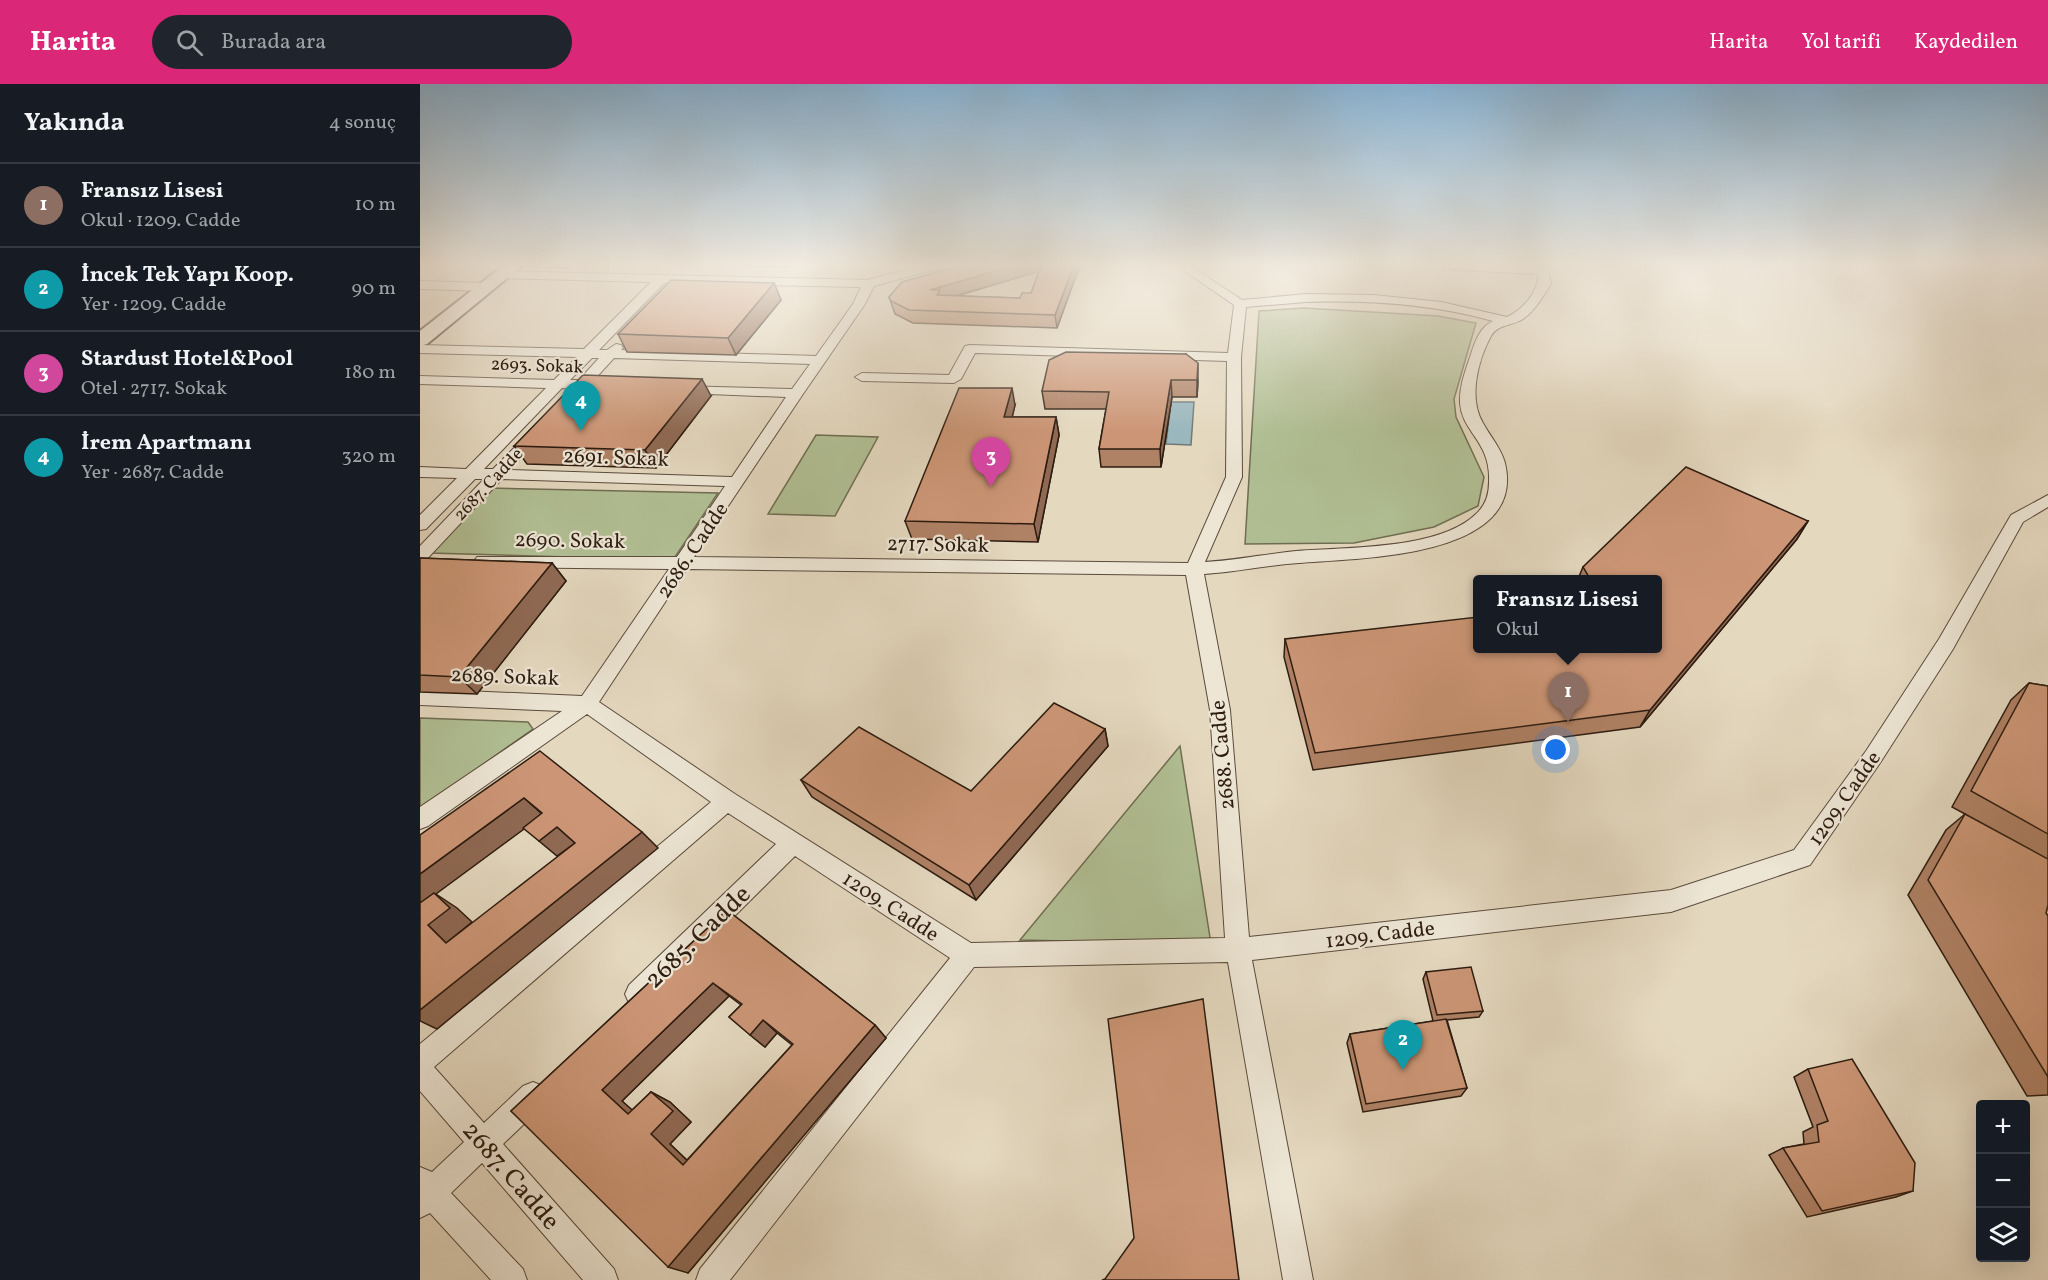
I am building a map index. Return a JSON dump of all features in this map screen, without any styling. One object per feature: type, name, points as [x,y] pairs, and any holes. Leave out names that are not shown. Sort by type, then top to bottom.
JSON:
[{"type":"main road","points":[[420,340],[444,321]]},
{"type":"street","name":"2687. Cadde","points":[[420,525],[620,321]]},
{"type":"street","name":"2686. Cadde","points":[[420,819],[587,704],[796,393],[847,321]]},
{"type":"street","points":[[1194,570],[1234,477],[1234,357],[1238,321]]},
{"type":"street","name":"2717. Sokak","points":[[682,564],[1194,570],[1295,557],[1391,552],[1452,537],[1487,513],[1498,494],[1498,466],[1490,444],[1476,425],[1467,402],[1485,334],[1493,325],[1506,321]]},
{"type":"street","points":[[559,409],[626,338]]},
{"type":"street","points":[[420,349],[820,360]]},
{"type":"street","points":[[862,377],[954,379],[970,349],[1234,357]]},
{"type":"street","name":"2693. Sokak","points":[[420,380],[606,386]]},
{"type":"street","points":[[666,388],[796,393]]},
{"type":"street","name":"2687. Cadde","points":[[420,558],[543,426]]},
{"type":"street","name":"2691. Sokak","points":[[420,472],[738,482]]},
{"type":"street","name":"1209. Cadde","points":[[587,704],[727,801],[968,955],[1238,950],[1671,901],[1802,858],[1874,758],[1946,644],[2017,519],[2048,500]]},
{"type":"street","points":[[420,558],[444,560]]},
{"type":"street","name":"2690. Sokak","points":[[468,561],[682,564]]},
{"type":"street","name":"2688. Cadde","points":[[1194,570],[1220,710],[1238,950],[1298,1280]]},
{"type":"street","name":"2689. Sokak","points":[[420,697],[587,704]]},
{"type":"street","points":[[420,1060],[727,801]]},
{"type":"street","name":"2685. Cadde","points":[[621,1010],[793,843]]},
{"type":"street","points":[[711,1280],[968,955]]},
{"type":"street","name":"2687. Cadde","points":[[420,1071],[603,1280]]},
{"type":"street","points":[[512,1280],[423,1193],[484,1143],[553,1077]]},
{"type":"green space","points":[[1258,321],[1464,321],[1476,323],[1454,399],[1456,417],[1484,477],[1478,506],[1434,527],[1354,543],[1245,544]]},
{"type":"green space","points":[[816,435],[878,437],[835,516],[768,514]]},
{"type":"green space","points":[[489,488],[718,493],[673,560],[430,553]]},
{"type":"green space","points":[[420,718],[528,722],[533,729],[420,809]]},
{"type":"green space","points":[[1180,746],[1211,944],[1020,940]]},
{"type":"water","points":[[1171,402],[1194,402],[1191,445],[1166,444]]},
{"type":"building","points":[[631,321],[742,321],[728,338],[618,334]]},
{"type":"building","points":[[1066,352],[1186,354],[1198,363],[1197,380],[1171,380],[1160,449],[1099,449],[1109,392],[1042,391],[1049,360]]},
{"type":"building","points":[[583,375],[702,379],[645,450],[514,446]]},
{"type":"building","points":[[959,388],[1012,388],[1004,417],[1056,417],[1034,524],[905,521]]},
{"type":"building","points":[[1686,467],[1808,521],[1650,710],[1315,753],[1285,639],[1473,618],[1473,653],[1662,653],[1662,575],[1588,575],[1583,567]]},
{"type":"building","points":[[420,558],[552,563],[459,677],[420,675]]},
{"type":"building","points":[[2029,683],[2048,686],[2048,834],[1971,791]]},
{"type":"building","points":[[1054,703],[1105,729],[969,885],[801,780],[859,727],[971,791]]},
{"type":"building","points":[[540,751],[642,832],[420,1010],[420,903],[434,893],[450,908],[428,925],[446,943],[575,843],[557,827],[539,841],[523,828],[542,813],[524,798],[420,874],[420,835]]},
{"type":"building","points":[[1965,814],[2048,859],[2046,913],[2048,916],[2048,1077],[1928,880]]},
{"type":"building","points":[[727,910],[875,1025],[668,1267],[511,1111]],"holes":[[[713,983],[742,1004],[729,1017],[750,1035],[763,1020],[793,1044],[683,1165],[651,1134],[673,1111],[651,1092],[628,1114],[602,1090]]]},
{"type":"building","points":[[1471,967],[1483,1011],[1437,1015],[1426,972]]},
{"type":"building","points":[[1203,999],[1239,1280],[1102,1280],[1134,1238],[1108,1019]]},
{"type":"building","points":[[1446,1019],[1467,1088],[1366,1104],[1350,1034]]},
{"type":"building","points":[[1852,1059],[1915,1163],[1913,1191],[1822,1211],[1783,1148],[1819,1142],[1817,1125],[1828,1121],[1808,1069]]},
{"type":"place","name":"İrem Apartmanı","points":[[581,431]]},
{"type":"place","name":"Stardust Hotel&Pool","points":[[991,487]]},
{"type":"place","name":"Fransız Lisesi","points":[[1568,722]]},
{"type":"place","name":"İncek Tek Yapı Koop.","points":[[1403,1070]]}]
